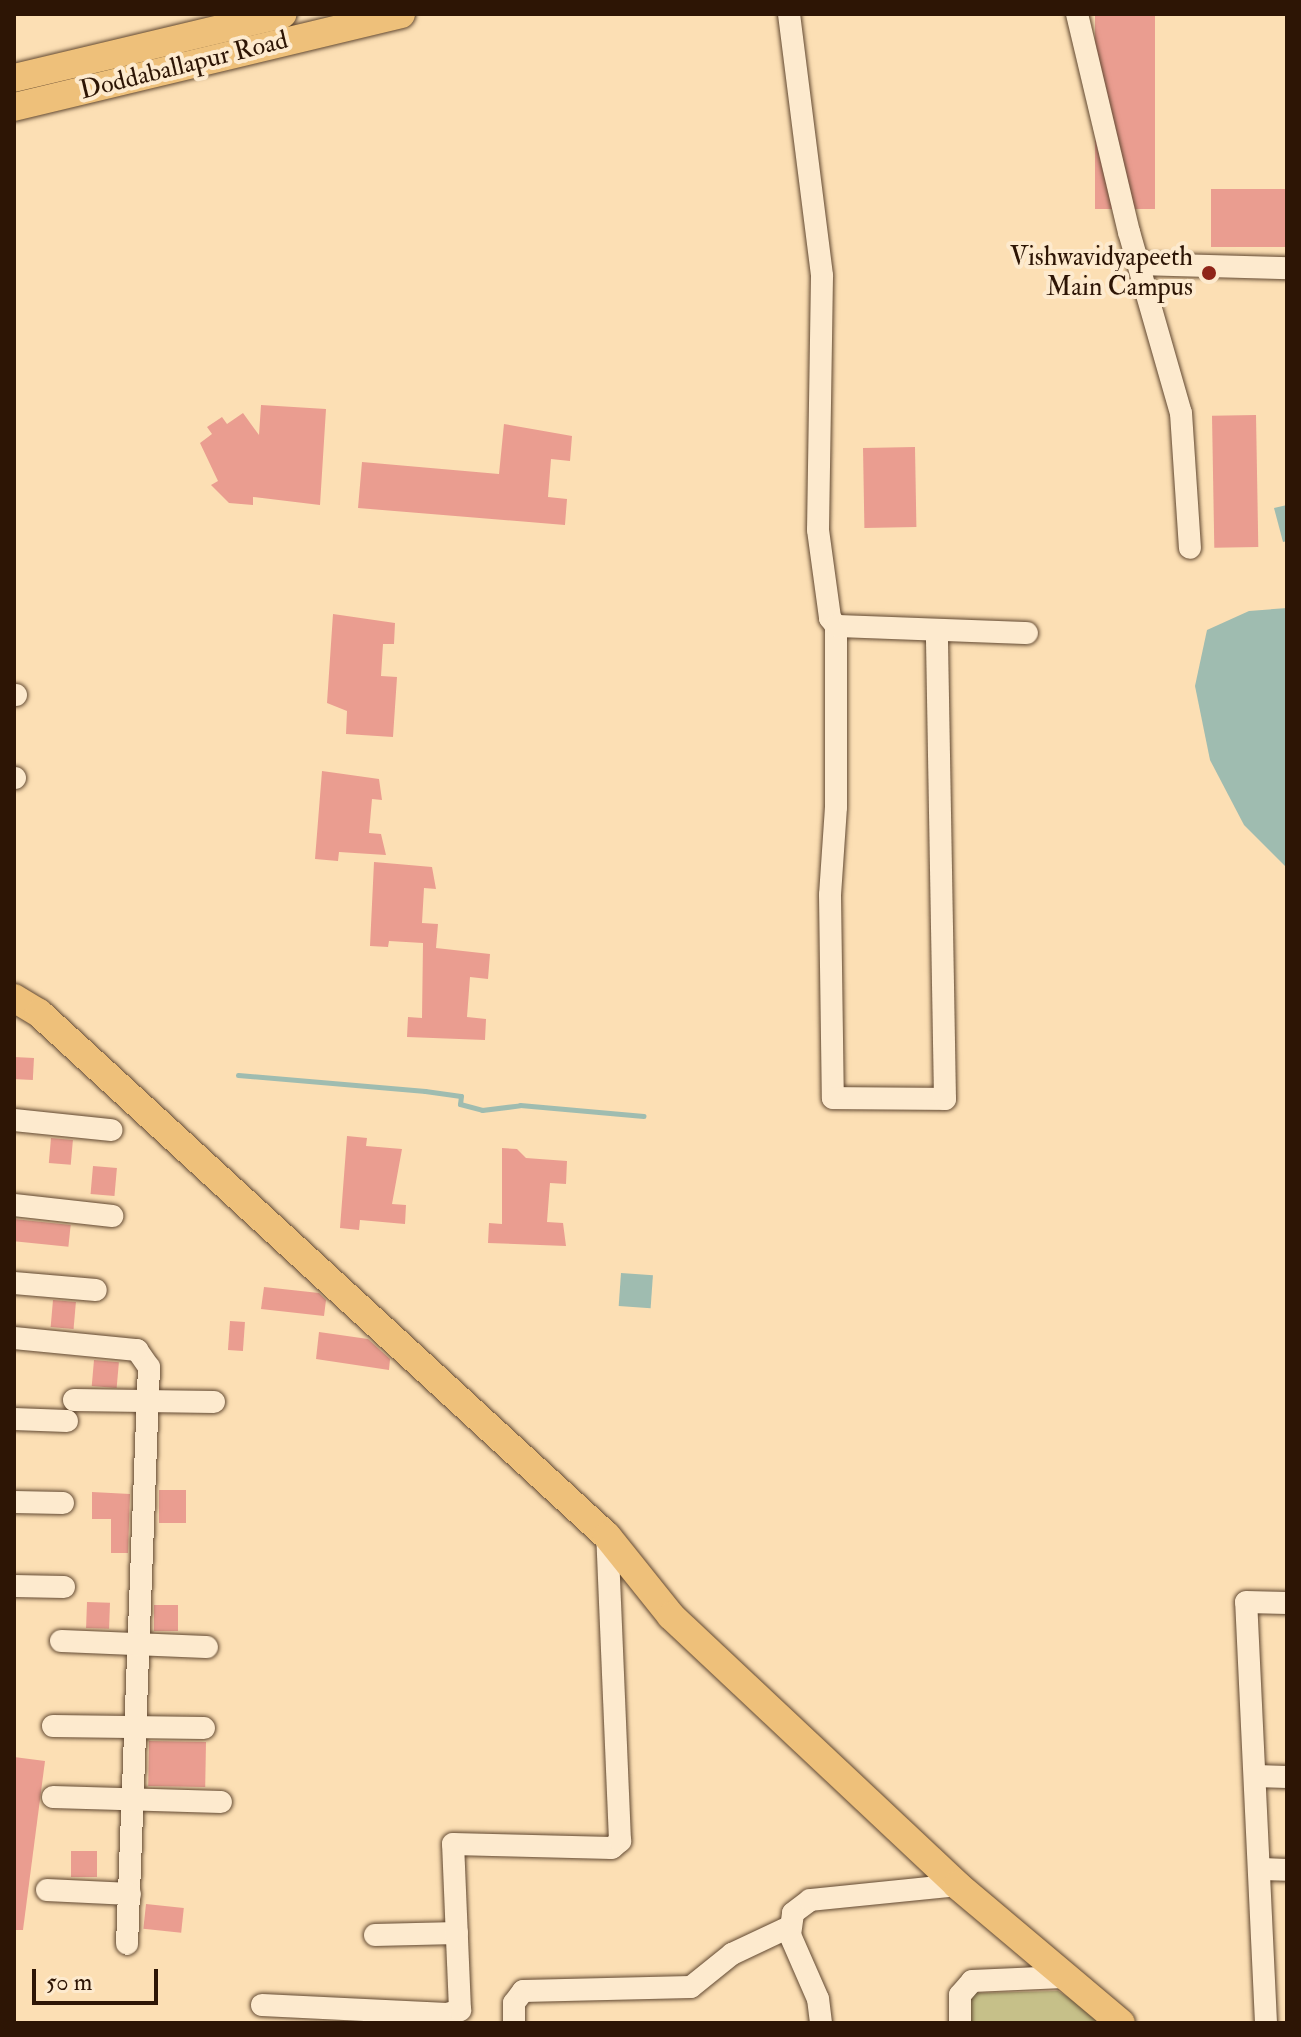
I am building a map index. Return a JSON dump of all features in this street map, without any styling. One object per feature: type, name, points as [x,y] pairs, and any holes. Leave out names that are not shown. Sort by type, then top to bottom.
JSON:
[{"type":"main road","name":"Doddaballapur Road","points":[[14,78],[282,14]]},
{"type":"main road","name":"Doddaballapur Road","points":[[14,107],[401,14]]},
{"type":"main road","points":[[14,998],[39,1013],[607,1536],[671,1616],[957,1885],[1121,2023]]},
{"type":"street","points":[[789,14],[822,276],[818,530],[830,618],[836,626],[836,807],[830,895],[833,1098],[945,1099],[937,631]]},
{"type":"street","points":[[1077,14],[1181,413],[1190,548]]},
{"type":"street","points":[[1140,264],[1287,268]]},
{"type":"street","points":[[836,626],[1027,633]]},
{"type":"street","points":[[14,1120],[111,1130]]},
{"type":"street","points":[[14,1205],[112,1216]]},
{"type":"street","points":[[14,1283],[96,1290]]},
{"type":"street","points":[[14,1338],[137,1350],[149,1367],[127,1944]]},
{"type":"street","points":[[14,1419],[150,1401],[214,1402]]},
{"type":"street","points":[[14,1502],[63,1503]]},
{"type":"street","points":[[262,2005],[447,2014],[460,2010],[453,1844],[612,1848],[620,1841],[607,1536]]},
{"type":"street","points":[[14,1586],[64,1587]]},
{"type":"street","points":[[1266,2023],[1276,1960],[1262,1869],[1246,1602],[1287,1603]]},
{"type":"street","points":[[61,1641],[207,1647]]},
{"type":"street","points":[[53,1726],[204,1728]]},
{"type":"street","points":[[1256,1776],[1287,1777]]},
{"type":"street","points":[[53,1797],[221,1802]]},
{"type":"street","points":[[1262,1869],[1287,1870]]},
{"type":"street","points":[[821,2023],[818,1999],[789,1927],[793,1913],[810,1900],[957,1885]]},
{"type":"street","points":[[47,1890],[130,1894]]},
{"type":"street","points":[[514,2023],[514,2003],[523,1991],[691,1987],[732,1954],[789,1927]]},
{"type":"street","points":[[375,1935],[457,1933]]},
{"type":"street","points":[[960,2023],[960,1995],[972,1981],[1063,1977]]},
{"type":"shaded area","points":[[1287,505],[1287,541],[1283,542],[1274,508]]},
{"type":"shaded area","points":[[1287,608],[1287,868],[1244,825],[1210,760],[1195,686],[1207,630],[1249,611]]},
{"type":"shaded area","points":[[621,1273],[653,1275],[651,1308],[619,1306]]},
{"type":"shaded area","points":[[1058,1991],[1100,2017],[1100,2023],[971,2023],[971,1993]]},
{"type":"building","points":[[1095,14],[1155,14],[1155,209],[1095,209]]},
{"type":"building","points":[[1211,189],[1287,189],[1287,247],[1211,247]]},
{"type":"building","points":[[261,405],[326,409],[320,505],[253,497],[253,505],[229,503],[211,485],[218,481],[200,443],[212,434],[207,427],[222,417],[227,424],[243,413],[259,435]]},
{"type":"building","points":[[1256,415],[1258,547],[1214,548],[1212,416]]},
{"type":"building","points":[[504,424],[572,436],[570,461],[551,459],[548,497],[567,499],[565,525],[358,508],[362,462],[499,474]]},
{"type":"building","points":[[915,447],[916,527],[864,528],[863,448]]},
{"type":"building","points":[[333,614],[395,623],[394,644],[383,644],[381,676],[397,677],[393,737],[346,734],[347,711],[327,703]]},
{"type":"building","points":[[322,771],[379,779],[382,800],[372,799],[369,833],[381,834],[386,855],[339,852],[338,861],[315,859]]},
{"type":"building","points":[[374,862],[432,867],[436,889],[424,888],[422,923],[438,924],[436,948],[490,954],[488,979],[470,977],[467,1017],[486,1019],[485,1040],[407,1037],[408,1017],[422,1018],[423,943],[389,941],[388,947],[370,946]]},
{"type":"building","points":[[14,1057],[34,1058],[33,1080],[14,1079]]},
{"type":"building","points":[[347,1136],[367,1138],[366,1146],[402,1149],[392,1204],[406,1205],[405,1224],[360,1220],[359,1230],[340,1228]]},
{"type":"building","points":[[51,1138],[73,1140],[71,1165],[49,1163]]},
{"type":"building","points":[[502,1148],[517,1149],[526,1158],[567,1161],[566,1184],[550,1183],[547,1222],[563,1223],[566,1246],[488,1243],[489,1223],[502,1224]]},
{"type":"building","points":[[93,1166],[117,1168],[114,1196],[91,1194]]},
{"type":"building","points":[[14,1219],[71,1225],[68,1247],[14,1241]]},
{"type":"building","points":[[264,1287],[319,1293],[326,1300],[324,1316],[261,1309]]},
{"type":"building","points":[[53,1300],[76,1302],[74,1329],[51,1327]]},
{"type":"building","points":[[230,1321],[245,1322],[243,1351],[228,1350]]},
{"type":"building","points":[[319,1332],[368,1339],[390,1359],[389,1370],[316,1359]]},
{"type":"building","points":[[94,1360],[119,1362],[117,1388],[92,1386]]},
{"type":"building","points":[[159,1490],[186,1490],[186,1523],[159,1523]]},
{"type":"building","points":[[92,1492],[130,1494],[128,1553],[111,1553],[111,1519],[92,1519]]},
{"type":"building","points":[[87,1602],[110,1603],[109,1629],[86,1628]]},
{"type":"building","points":[[154,1605],[178,1605],[178,1631],[154,1631]]},
{"type":"building","points":[[149,1741],[206,1742],[205,1787],[148,1786]]},
{"type":"building","points":[[14,1757],[45,1761],[23,1930],[14,1930]]},
{"type":"building","points":[[71,1851],[97,1851],[97,1877],[71,1877]]},
{"type":"building","points":[[146,1904],[184,1908],[181,1933],[143,1929]]},
{"type":"waterway","points":[[238,1075],[461,1096],[460,1104],[482,1110],[520,1105],[644,1116]]},
{"type":"place","name":"Vishwavidyapeeth Main Campus","points":[[1209,273]]}]
